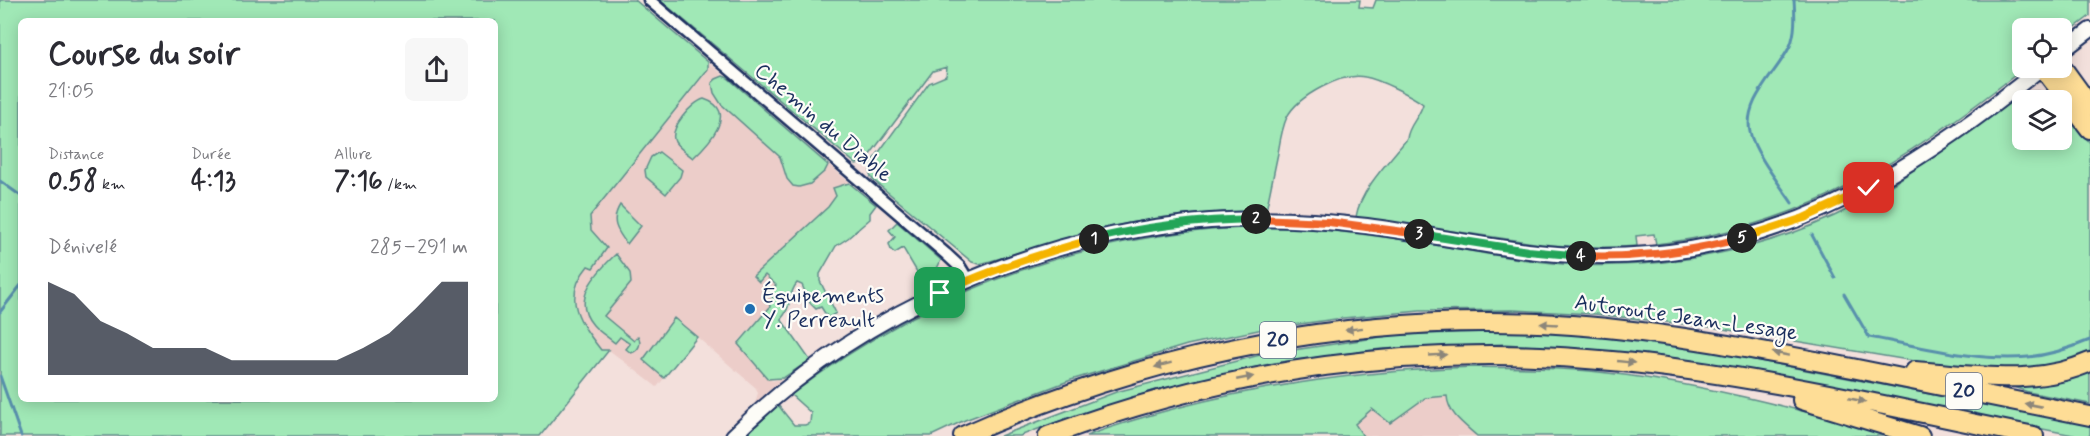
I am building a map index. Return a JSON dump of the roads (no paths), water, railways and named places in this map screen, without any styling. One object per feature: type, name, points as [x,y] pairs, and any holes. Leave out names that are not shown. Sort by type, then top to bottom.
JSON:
[{"type":"highway","points":[[2050,78],[2090,129]]},
{"type":"highway","points":[[2070,78],[2090,106]]},
{"type":"highway","name":"Autoroute Jean-Lesage","points":[[963,436],[1076,392],[1178,361],[1265,342],[1396,325],[1514,322],[1607,328],[1720,343],[2090,416]]},
{"type":"highway","name":"20","points":[[1048,436],[1117,412],[1196,389],[1295,369],[1373,359],[1460,354],[1533,355],[1624,362],[1717,374],[2034,436]]},
{"type":"highway","points":[[1839,366],[2010,378],[2058,373],[2090,362]]},
{"type":"highway","points":[[1717,374],[1920,436]]},
{"type":"street","name":"Chemin du Diable","points":[[649,0],[946,254],[960,267],[968,280]]},
{"type":"street","points":[[2072,44],[2090,30]]},
{"type":"street","points":[[733,436],[774,398],[823,361],[909,308],[968,280],[1029,258],[1098,238],[1154,227],[1214,221],[1291,220],[1357,225],[1573,256],[1657,254],[1724,243],[1804,218],[1884,180],[1945,140],[2029,78]]},
{"type":"waterway","points":[[1792,203],[1752,140],[1749,120],[1756,98],[1792,41],[1795,17],[1794,0]]},
{"type":"waterway","points":[[0,181],[18,194]]},
{"type":"waterway","points":[[1812,235],[1835,278]]},
{"type":"waterway","points":[[0,312],[18,289]]},
{"type":"waterway","points":[[1844,294],[1869,337],[1928,349],[1989,357],[2028,357],[2060,351],[2090,340]]},
{"type":"waterway","points":[[0,376],[21,436]]},
{"type":"place","name":"Équipements Y. Perreault","points":[[750,309]]}]
